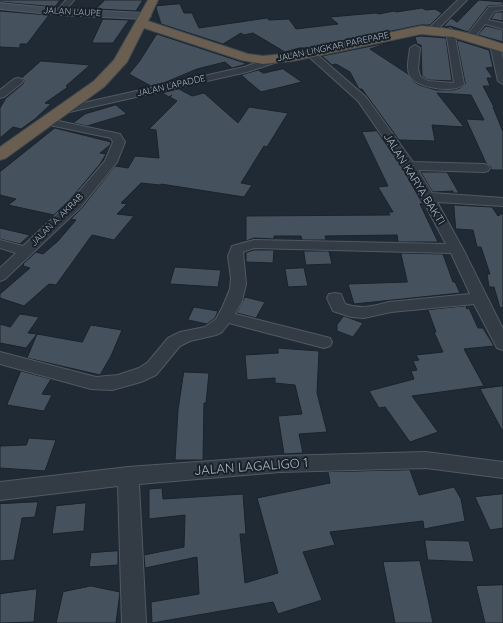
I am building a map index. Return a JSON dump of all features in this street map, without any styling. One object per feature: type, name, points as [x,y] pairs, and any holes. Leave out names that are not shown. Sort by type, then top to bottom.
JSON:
[{"type":"highway","points":[[0,156],[100,84],[120,62],[153,0]]},
{"type":"highway","name":"JALAN LINGKAR PAREPARE","points":[[143,19],[246,57],[263,60],[310,53],[409,31],[433,29],[471,36],[499,46]]},
{"type":"street","points":[[60,12],[70,0]]},
{"type":"street","points":[[433,29],[463,0]]},
{"type":"street","name":"JALAN LAUPE","points":[[0,6],[143,19]]},
{"type":"street","points":[[471,36],[491,11],[494,9],[503,8]]},
{"type":"street","points":[[491,11],[503,13]]},
{"type":"street","points":[[482,21],[503,26]]},
{"type":"street","points":[[415,48],[413,64],[414,76],[418,81],[424,84],[457,86],[459,84],[450,32]]},
{"type":"street","points":[[499,46],[503,81]]},
{"type":"street","name":"JALAN KARYA BAKTI","points":[[310,53],[362,99],[409,166],[428,197],[480,298],[498,328],[503,344]]},
{"type":"street","name":"JALAN LAPADDE","points":[[65,110],[247,69],[277,59]]},
{"type":"street","points":[[0,94],[18,81]]},
{"type":"street","name":"JALAN A. AKRAB","points":[[0,276],[79,199],[111,162],[120,142],[116,136],[49,122]]},
{"type":"street","points":[[409,166],[484,168]]},
{"type":"street","points":[[428,197],[503,202]]},
{"type":"street","points":[[0,244],[26,251]]},
{"type":"street","points":[[0,358],[85,381],[106,384],[128,379],[151,369],[171,344],[180,338],[211,331],[226,318],[238,285],[239,273],[234,256],[237,249],[245,246],[254,244],[456,249]]},
{"type":"street","points":[[335,298],[339,307],[347,311],[364,314],[389,307],[480,298]]},
{"type":"street","points":[[226,318],[324,342]]},
{"type":"street","name":"JALAN LAGALIGO 1","points":[[0,491],[128,476],[280,464],[426,460],[503,470]]},
{"type":"street","points":[[128,476],[134,623]]},
{"type":"building","points":[[0,0],[60,0],[55,7],[0,2]]},
{"type":"building","points":[[105,0],[143,0],[136,11],[96,9]]},
{"type":"building","points":[[479,0],[503,2],[503,5],[488,6],[468,32],[450,26],[443,27],[451,18],[457,22]]},
{"type":"building","points":[[180,4],[184,13],[192,13],[199,28],[267,18],[269,20],[289,19],[296,29],[338,24],[330,17],[379,14],[422,8],[426,10],[435,9],[442,13],[430,25],[421,25],[285,52],[253,33],[244,35],[241,33],[223,44],[161,24],[156,8],[157,6]]},
{"type":"building","points":[[0,11],[49,15],[27,44],[20,44],[20,48],[0,47]]},
{"type":"building","points":[[496,12],[503,12],[503,21],[491,19]]},
{"type":"building","points":[[103,19],[129,20],[113,43],[92,43]]},
{"type":"building","points":[[486,26],[503,30],[503,42],[478,35]]},
{"type":"building","points":[[157,34],[247,64],[232,68],[225,62],[197,69],[166,82],[168,82],[151,86],[129,74],[139,62]]},
{"type":"building","points":[[415,37],[446,38],[452,81],[428,80],[422,76],[421,45],[417,44]]},
{"type":"building","points":[[457,40],[489,50],[493,67],[486,68],[493,78],[487,78],[490,86],[483,86],[494,107],[503,132],[503,170],[491,170],[491,167],[486,163],[466,119],[484,120],[471,95],[437,93],[464,127],[432,125],[435,141],[399,140],[362,89],[359,89],[350,72],[336,64],[332,65],[322,56],[391,42],[370,49],[408,74],[413,81],[419,85],[436,90],[453,90],[460,88],[465,84]]},
{"type":"building","points":[[41,61],[90,65],[66,86],[68,87],[45,103],[51,104],[35,119],[21,129],[13,127],[0,138],[0,108],[6,98],[23,84],[24,80],[22,78]]},
{"type":"building","points":[[283,69],[302,82],[261,92],[241,75],[258,70],[263,73]]},
{"type":"building","points":[[179,89],[192,96],[204,93],[238,123],[249,107],[288,113],[267,147],[264,146],[241,183],[252,185],[244,197],[161,184],[141,183],[121,203],[127,204],[117,214],[134,216],[114,240],[92,235],[56,285],[49,284],[24,306],[0,298],[0,294],[30,268],[23,266],[23,264],[36,252],[43,254],[58,241],[76,220],[71,219],[81,209],[115,166],[128,168],[135,156],[159,158],[156,130],[149,129],[177,101],[170,97],[172,95],[169,97],[162,93]]},
{"type":"building","points":[[116,105],[127,114],[87,126],[73,123],[85,114]]},
{"type":"building","points":[[55,128],[111,142],[110,145],[100,153],[106,154],[100,164],[69,201],[54,215],[8,205],[16,199],[0,195],[0,172]]},
{"type":"building","points":[[377,131],[402,167],[423,203],[420,204],[438,242],[398,242],[397,235],[325,236],[326,240],[302,240],[301,236],[274,236],[274,239],[254,238],[246,241],[246,216],[390,215],[388,212],[393,212],[378,187],[388,186],[362,132]]},
{"type":"building","points":[[421,172],[447,172],[459,193],[453,193],[453,191],[433,192]]},
{"type":"building","points":[[454,205],[492,207],[498,216],[503,213],[503,307],[500,308],[494,287],[489,287],[487,274],[490,274],[481,247],[477,247],[473,230],[456,229]]},
{"type":"building","points":[[0,228],[30,235],[20,244],[0,239]]},
{"type":"building","points":[[254,250],[274,250],[273,263],[246,262],[246,253]]},
{"type":"building","points":[[304,251],[329,251],[332,264],[306,265]]},
{"type":"building","points":[[401,253],[443,254],[453,282],[455,282],[460,293],[354,304],[348,284],[407,282]]},
{"type":"building","points":[[175,267],[221,270],[218,287],[170,284]]},
{"type":"building","points":[[304,268],[308,286],[288,287],[285,269]]},
{"type":"building","points":[[245,297],[265,302],[256,318],[237,313]]},
{"type":"building","points":[[466,306],[467,309],[469,308],[478,328],[483,328],[494,346],[464,349],[484,386],[412,396],[438,432],[410,442],[385,407],[379,408],[369,391],[414,379],[411,371],[417,370],[413,361],[419,360],[416,355],[443,352],[434,332],[436,332],[428,310]]},
{"type":"building","points":[[194,307],[218,311],[215,318],[207,324],[188,320]]},
{"type":"building","points":[[20,314],[39,317],[28,333],[37,334],[26,348],[0,343],[0,324],[10,327]]},
{"type":"building","points":[[344,316],[363,323],[353,337],[337,331],[337,325]]},
{"type":"building","points":[[91,325],[122,330],[111,356],[100,375],[27,358],[37,334],[82,342]]},
{"type":"building","points":[[278,348],[319,351],[317,393],[327,432],[299,434],[303,453],[284,454],[278,416],[302,414],[295,385],[275,383],[275,378],[247,380],[245,355],[278,353]]},
{"type":"building","points":[[21,371],[51,379],[42,394],[52,395],[44,411],[7,405]]},
{"type":"building","points":[[184,372],[209,373],[206,403],[204,403],[203,460],[175,460],[178,410]]},
{"type":"building","points":[[503,386],[503,432],[480,389]]},
{"type":"building","points":[[29,438],[56,440],[45,471],[0,468],[0,446],[26,445]]},
{"type":"building","points":[[410,470],[419,495],[454,487],[461,499],[465,521],[424,529],[423,521],[330,532],[335,545],[303,552],[322,600],[278,614],[273,602],[152,623],[151,602],[199,594],[197,557],[145,568],[144,555],[184,547],[185,515],[149,519],[149,489],[162,488],[163,499],[243,494],[246,534],[240,534],[245,583],[278,573],[257,498],[330,483],[328,472]]},
{"type":"building","points":[[503,494],[503,528],[490,530],[475,497]]},
{"type":"building","points":[[38,502],[35,517],[22,518],[14,560],[0,561],[0,504]]},
{"type":"building","points":[[86,503],[84,531],[52,534],[56,506]]},
{"type":"building","points":[[425,540],[469,541],[474,562],[428,560]]},
{"type":"building","points":[[118,551],[118,565],[89,567],[91,553]]},
{"type":"building","points":[[420,561],[433,623],[395,623],[383,562]]},
{"type":"building","points":[[503,585],[503,623],[485,623],[476,586]]},
{"type":"building","points":[[91,586],[120,592],[116,623],[56,623],[63,592]]},
{"type":"building","points":[[37,589],[34,622],[0,623],[0,594]]}]
